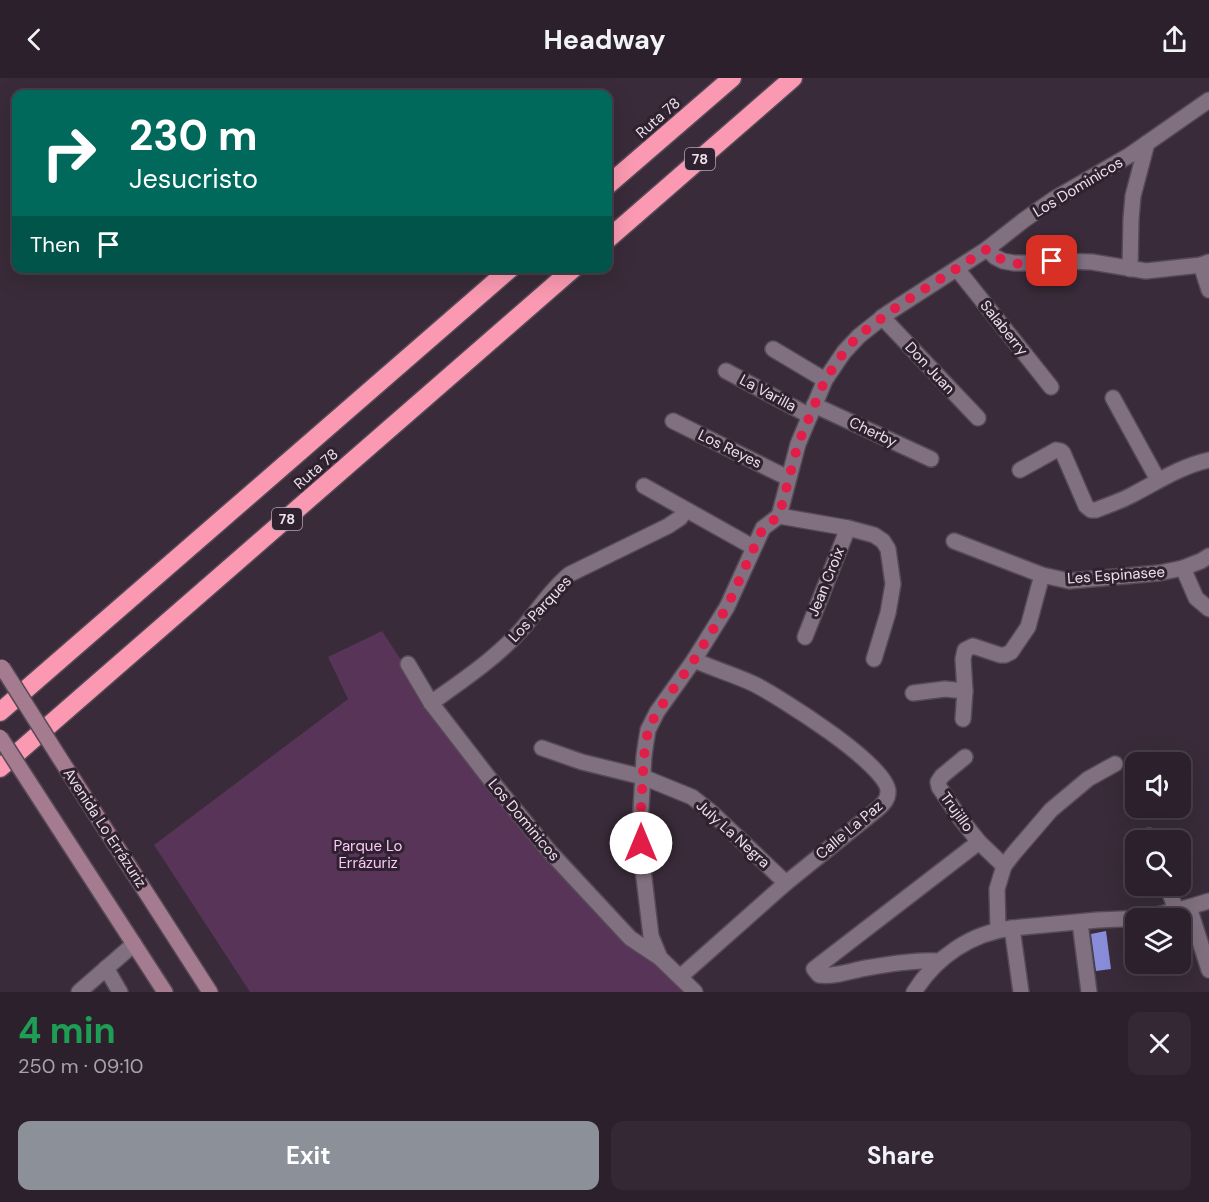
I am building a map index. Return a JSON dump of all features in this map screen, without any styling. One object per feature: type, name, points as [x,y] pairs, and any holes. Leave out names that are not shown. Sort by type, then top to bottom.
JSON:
[{"type":"highway","name":"Ruta 78","points":[[612,182],[732,78]]},
{"type":"highway","name":"78","points":[[612,236],[793,78]]},
{"type":"highway","name":"Ruta 78","points":[[0,712],[505,273]]},
{"type":"highway","name":"Ruta 78","points":[[0,768],[568,273]]},
{"type":"main road","name":"Avenida Lo Errázuriz","points":[[1,665],[210,992]]},
{"type":"main road","points":[[0,737],[165,992]]},
{"type":"street","name":"Los Dominicos","points":[[660,958],[651,936],[640,826],[644,756],[648,730],[657,712],[694,660],[727,607],[763,528],[779,516],[798,444],[825,380],[858,336],[882,317],[987,249],[1054,199],[1147,144],[1209,100]]},
{"type":"street","points":[[1130,269],[1134,196],[1147,144]]},
{"type":"street","points":[[987,249],[995,257],[1014,263],[1092,262],[1146,271],[1205,263],[1209,290]]},
{"type":"street","name":"Salaberry","points":[[957,269],[1052,387]]},
{"type":"street","name":"Don Juan","points":[[882,317],[978,418]]},
{"type":"street","points":[[773,349],[825,380]]},
{"type":"street","name":"La Varilla","points":[[726,371],[812,411]]},
{"type":"street","points":[[1113,398],[1158,480]]},
{"type":"street","name":"Cherby","points":[[812,411],[931,459]]},
{"type":"street","name":"Los Reyes","points":[[673,421],[788,478]]},
{"type":"street","points":[[1020,470],[1056,450],[1060,451],[1063,453],[1086,506],[1091,510],[1096,510],[1130,496],[1178,470],[1209,459]]},
{"type":"street","points":[[644,486],[753,547]]},
{"type":"street","name":"Los Parques","points":[[431,703],[487,663],[521,630],[557,586],[570,574],[668,526],[680,518],[686,510]]},
{"type":"street","points":[[779,516],[848,528],[874,535],[883,541],[888,549],[892,584],[888,613],[874,659]]},
{"type":"street","name":"Jean Croix","points":[[805,637],[848,528]]},
{"type":"street","name":"Les Espinasee","points":[[954,541],[1042,575],[1069,581],[1159,573],[1183,568],[1209,556]]},
{"type":"street","points":[[1183,568],[1196,598],[1209,609]]},
{"type":"street","points":[[963,718],[965,650],[973,646],[1000,655],[1011,652],[1028,627],[1042,575]]},
{"type":"street","name":"Calle La Paz","points":[[680,977],[786,883],[879,808],[886,801],[889,791],[884,780],[861,756],[790,705],[754,684],[694,660]]},
{"type":"street","name":"Los Dominicos","points":[[408,664],[431,703],[550,852],[630,938],[660,958],[695,992]]},
{"type":"street","points":[[913,693],[945,689],[965,691]]},
{"type":"street","name":"July La Negra","points":[[542,748],[582,762],[643,777],[692,797],[786,883]]},
{"type":"street","name":"Trujillo","points":[[965,757],[942,776],[938,782],[939,787],[979,842],[1004,866]]},
{"type":"street","points":[[1021,992],[997,889],[1004,866],[1051,810],[1088,779],[1115,764]]},
{"type":"street","points":[[938,962],[919,960],[829,976],[819,975],[814,969],[979,842]]},
{"type":"street","points":[[1185,908],[1209,901]]},
{"type":"street","points":[[914,992],[922,979],[946,955],[987,933],[1005,929],[1125,919]]},
{"type":"street","points":[[1080,923],[1089,992]]},
{"type":"street","points":[[1191,929],[1209,970]]},
{"type":"street","points":[[79,992],[134,944]]},
{"type":"street","points":[[106,968],[120,992]]},
{"type":"green space","name":"Parque Lo Errázuriz","points":[[382,631],[459,748],[685,992],[250,992],[154,845],[348,699],[328,657]]},
{"type":"building","points":[[1106,931],[1111,969],[1096,971],[1091,934]]},
{"type":"route","points":[[641,843],[641,795],[648,730],[657,712],[694,660],[727,607],[763,528],[779,516],[798,444],[825,380],[844,352],[858,336],[888,313],[987,249],[995,257],[1014,263],[1052,261]]}]
